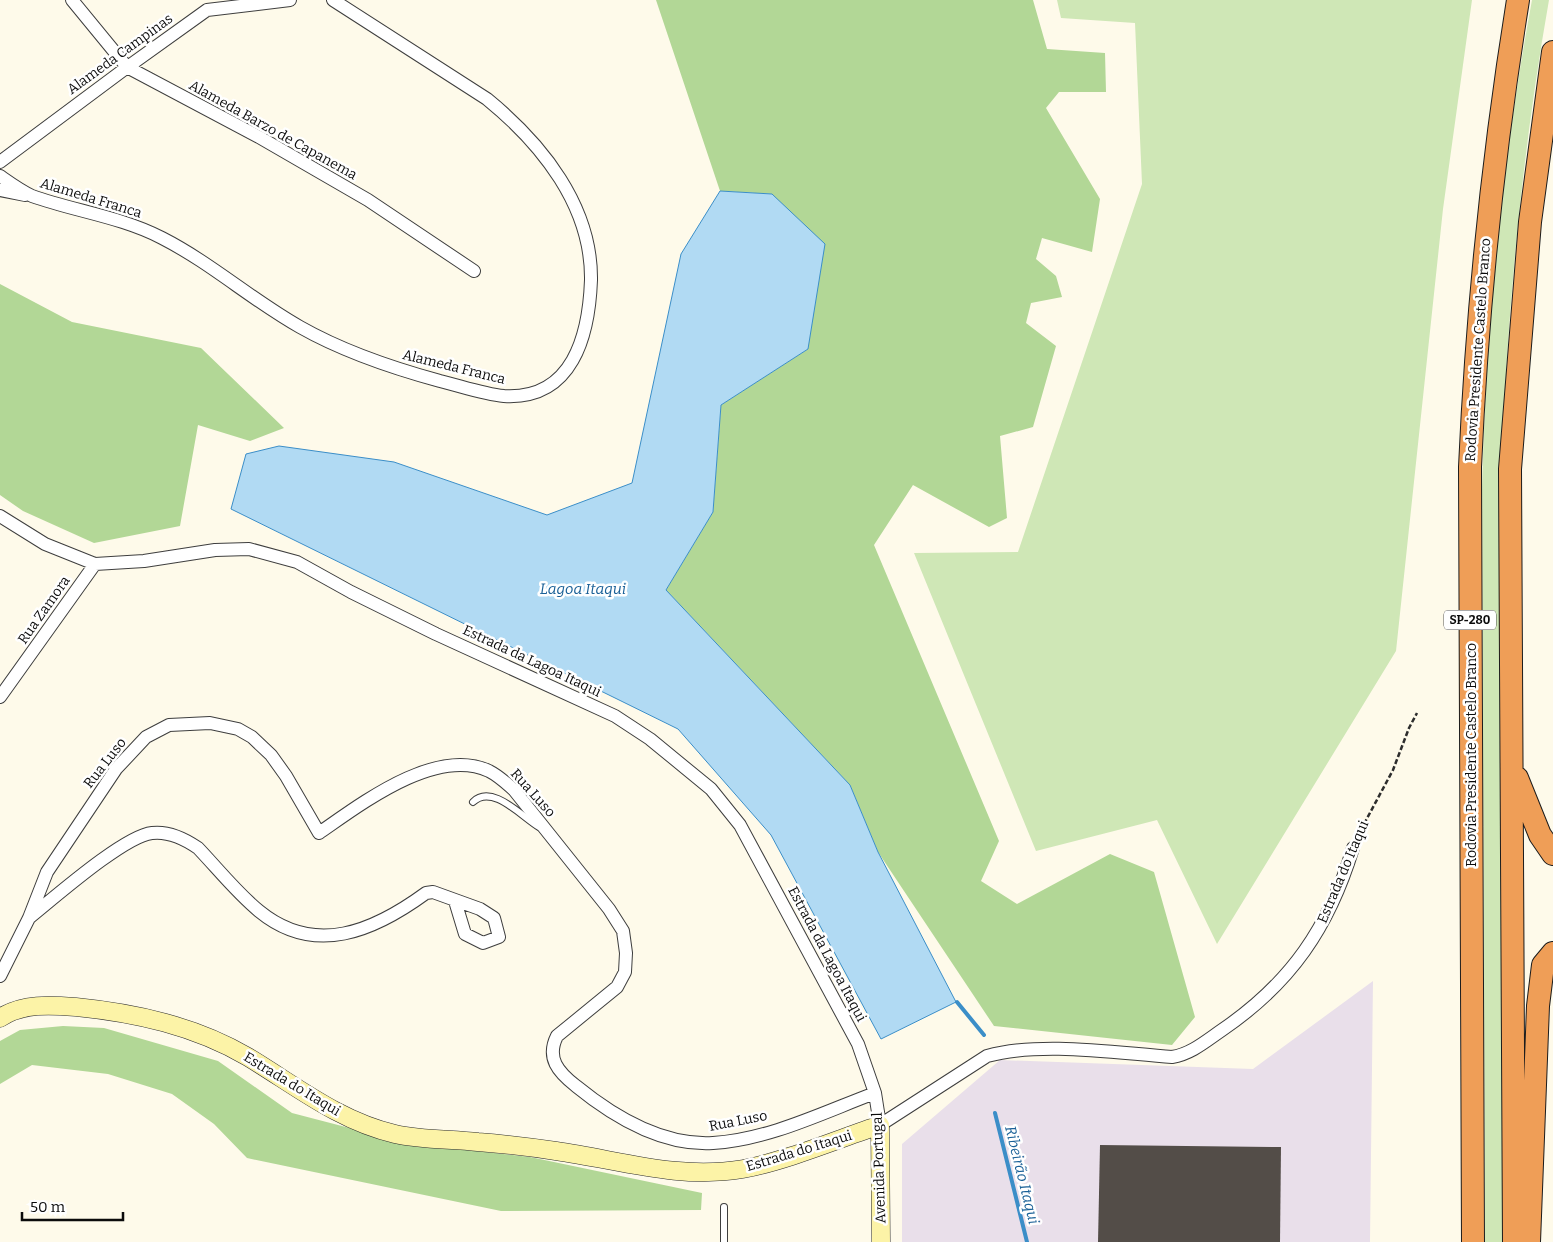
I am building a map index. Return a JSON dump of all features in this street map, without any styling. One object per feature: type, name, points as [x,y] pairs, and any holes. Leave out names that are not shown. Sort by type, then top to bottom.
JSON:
[{"type":"highway","name":"Rodovia Presidente Castelo Branco","points":[[1473,1242],[1470,467],[1475,363],[1490,193],[1518,0]]},
{"type":"highway","name":"SP-280","points":[[1514,1242],[1510,469],[1530,222],[1553,52]]},
{"type":"highway","points":[[1512,766],[1540,835],[1553,854]]},
{"type":"highway","points":[[1529,1242],[1538,1006],[1543,965],[1553,953]]},
{"type":"street","name":"Alameda Barzo de Capanema","points":[[72,0],[127,67],[259,137],[368,200],[474,272]]},
{"type":"street","name":"Alameda Campinas","points":[[3,158],[127,67],[204,5],[290,0]]},
{"type":"street","name":"Alameda Franca","points":[[0,176],[30,195],[158,236],[195,256],[299,327],[336,346],[402,371],[502,396],[531,392],[555,382],[567,371],[575,357],[590,312],[591,267],[582,222],[570,194],[537,146],[494,105],[333,0]]},
{"type":"street","points":[[0,190],[30,195]]},
{"type":"street","name":"Estrada da Lagoa Itaqui","points":[[0,516],[45,544],[95,564],[144,561],[215,550],[249,549],[297,562],[351,592],[436,634],[615,716],[650,739],[711,789],[740,825],[858,1044],[875,1093]]},
{"type":"street","name":"Rua Zamora","points":[[0,697],[95,564]]},
{"type":"street","name":"Rua Luso","points":[[30,918],[47,872],[116,769],[146,737],[169,725],[210,723],[238,729],[252,737],[271,755],[286,776],[319,833],[390,787],[419,774],[460,765],[489,771],[501,778],[514,790],[609,909],[623,931],[626,953],[625,972],[617,987],[557,1036],[552,1046],[552,1055],[556,1064],[578,1088],[631,1124],[651,1133],[684,1141],[712,1143],[773,1130],[875,1093]]},
{"type":"street","points":[[0,976],[30,918],[120,848],[151,833],[165,833],[188,841],[198,848],[259,911],[282,925],[302,933],[318,936],[350,933],[379,921],[426,894],[433,892],[455,901]]},
{"type":"street","name":"Estrada do Itaqui","points":[[0,1018],[27,1007],[48,1005],[132,1013],[198,1032],[246,1056],[317,1102],[367,1127],[436,1140],[476,1141],[557,1151],[678,1172],[705,1173],[745,1168],[880,1125],[987,1056],[1000,1052],[1026,1049],[1172,1057],[1195,1049],[1266,997],[1299,960],[1335,897],[1353,848]]},
{"type":"street","name":"Avenida Portugal","points":[[875,1093],[880,1125],[881,1242]]},
{"type":"lane","points":[[473,802],[483,795],[496,797],[526,820],[549,832]]},
{"type":"lane","points":[[724,1207],[724,1242]]},
{"type":"path","name":"Estrada do Itaqui","points":[[1353,848],[1393,770],[1409,728],[1418,713]]},
{"type":"shaded area","points":[[1373,981],[1370,1242],[902,1242],[902,1144],[1000,1060],[1253,1069]]},
{"type":"green space","points":[[656,0],[1033,0],[1047,49],[1105,53],[1106,92],[1059,92],[1046,108],[1100,199],[1092,252],[1042,238],[1036,259],[1056,276],[1062,297],[1031,303],[1026,323],[1056,346],[1033,427],[1000,436],[1007,518],[989,527],[913,485],[874,545],[999,841],[981,881],[1017,904],[1110,854],[1154,872],[1195,1017],[1172,1045],[994,1026],[878,852],[850,785],[666,590],[713,512],[721,405],[808,349],[772,194],[720,191]]},
{"type":"green space","points":[[1057,0],[1472,0],[1443,209],[1396,651],[1217,944],[1157,820],[1036,851],[914,553],[1018,552],[1142,184],[1135,23],[1061,18]]},
{"type":"green space","points":[[1532,0],[1549,0],[1539,59],[1517,237],[1507,356],[1501,476],[1503,1242],[1485,1242],[1482,489],[1484,428],[1497,243],[1512,121]]},
{"type":"green space","points":[[0,284],[72,322],[201,348],[284,428],[250,441],[198,425],[180,526],[94,543],[23,511],[0,495]]},
{"type":"green space","points":[[63,1026],[104,1028],[218,1061],[292,1113],[407,1143],[530,1157],[702,1193],[701,1210],[501,1211],[247,1158],[214,1124],[172,1094],[108,1074],[32,1065],[0,1084],[0,1041],[20,1030]]},
{"type":"water","name":"Lagoa Itaqui","points":[[720,191],[772,194],[825,244],[808,349],[721,405],[713,512],[666,590],[850,785],[878,852],[956,1002],[881,1039],[771,835],[678,729],[231,509],[246,454],[279,446],[394,462],[547,515],[632,483],[681,254]]},
{"type":"building","points":[[1100,1145],[1281,1147],[1280,1242],[1098,1242]]},
{"type":"waterway","name":"Ribeirão Itaqui","points":[[957,1002],[984,1035]]},
{"type":"waterway","name":"Ribeirão Itaqui","points":[[995,1113],[1027,1242]]}]
